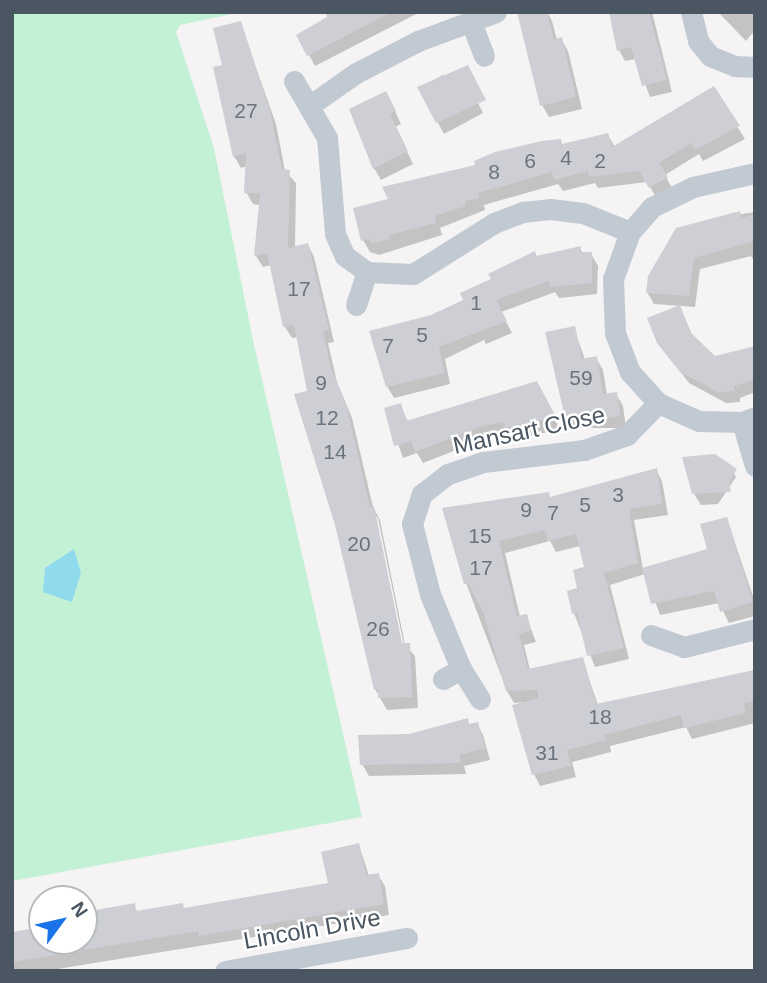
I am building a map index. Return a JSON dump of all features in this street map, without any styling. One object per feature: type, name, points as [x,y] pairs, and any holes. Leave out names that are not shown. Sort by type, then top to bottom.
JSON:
[{"type":"street","points":[[309,106],[356,73],[418,41],[496,12]]},
{"type":"street","points":[[691,12],[698,41],[710,56],[735,66],[755,67]]},
{"type":"street","points":[[471,22],[484,56]]},
{"type":"street","points":[[294,81],[327,138],[335,234],[345,256],[367,272],[394,276],[431,267],[494,223],[522,212],[550,209],[583,214],[630,232]]},
{"type":"street","points":[[755,173],[692,187],[652,207],[630,232],[613,279],[615,333],[630,373],[657,403],[699,421],[748,420],[755,466]]},
{"type":"street","points":[[356,305],[367,272]]},
{"type":"street","name":"Mansart Close","points":[[480,699],[452,674],[412,524],[422,494],[449,474],[483,462],[584,450],[627,435],[657,403]]},
{"type":"street","points":[[651,635],[684,647],[755,629]]},
{"type":"street","name":"Lincoln Drive","points":[[225,971],[323,963],[407,938]]},
{"type":"green space","points":[[12,12],[241,12],[180,25],[176,32],[214,148],[253,340],[362,817],[12,881]]},
{"type":"water","points":[[74,549],[81,573],[72,602],[43,592],[45,568]]},
{"type":"building","points":[[325,12],[392,12],[307,56],[296,35],[327,17]]},
{"type":"building","points":[[517,12],[547,12],[554,39],[562,37],[576,97],[540,106]]},
{"type":"building","points":[[609,12],[649,12],[667,80],[642,86],[631,47],[617,51]]},
{"type":"building","points":[[241,21],[270,111],[282,169],[290,170],[288,248],[308,243],[329,330],[323,331],[331,368],[346,404],[370,507],[374,506],[402,643],[410,643],[412,697],[378,698],[378,689],[374,690],[335,525],[294,394],[307,391],[294,325],[283,327],[267,253],[254,256],[260,193],[244,193],[246,153],[233,157],[213,67],[222,65],[213,28]]},
{"type":"building","points":[[468,65],[486,100],[436,123],[417,87]]},
{"type":"building","points":[[714,86],[740,126],[695,150],[691,143],[659,163],[668,177],[649,188],[639,171],[589,177],[588,171],[554,180],[552,172],[478,193],[479,198],[465,201],[466,206],[435,216],[436,223],[389,235],[390,239],[371,244],[370,239],[361,241],[353,208],[388,199],[382,187],[475,165],[474,161],[495,152],[542,141],[561,139],[562,144],[608,133],[612,147]]},
{"type":"building","points":[[386,91],[396,111],[390,114],[408,151],[373,169],[349,109]]},
{"type":"building","points":[[740,211],[742,218],[755,214],[755,241],[694,258],[689,296],[646,293],[648,276],[676,228]]},
{"type":"building","points":[[581,246],[580,252],[592,252],[592,283],[550,287],[549,281],[496,300],[507,321],[439,347],[445,373],[386,387],[369,331],[431,315],[463,300],[460,293],[491,279],[488,274],[535,251],[536,256]]},
{"type":"building","points":[[680,305],[690,332],[715,356],[755,346],[755,380],[734,386],[735,391],[718,392],[680,372],[657,343],[647,318]]},
{"type":"building","points":[[575,326],[582,359],[597,356],[603,394],[617,392],[620,416],[592,420],[565,417],[545,332]]},
{"type":"building","points":[[537,381],[556,417],[505,428],[503,422],[480,427],[415,452],[411,441],[394,446],[384,408],[401,403],[406,421]]},
{"type":"building","points":[[715,454],[737,469],[729,482],[731,492],[692,494],[682,457]]},
{"type":"building","points":[[657,468],[662,504],[629,509],[638,563],[604,573],[624,648],[587,656],[577,613],[572,614],[567,591],[577,588],[573,570],[584,567],[576,534],[548,541],[545,530],[499,541],[517,616],[527,614],[531,630],[519,634],[528,669],[583,657],[596,704],[755,670],[755,701],[744,703],[746,713],[684,728],[681,715],[604,735],[606,740],[567,750],[571,766],[532,775],[512,705],[539,698],[537,690],[506,691],[483,612],[468,583],[464,584],[442,508],[549,492],[550,497]]},
{"type":"building","points":[[727,517],[753,602],[720,612],[714,591],[651,604],[642,568],[707,549],[700,524]]},
{"type":"building","points":[[468,718],[469,724],[478,722],[485,748],[459,755],[461,763],[360,765],[358,735],[409,734]]},
{"type":"building","points":[[359,843],[366,875],[379,873],[384,904],[199,936],[198,931],[98,948],[98,910],[135,903],[136,911],[183,903],[184,908],[328,883],[321,852]]},
{"type":"building","points":[[28,929],[28,955],[57,955],[12,962],[12,932]]}]
